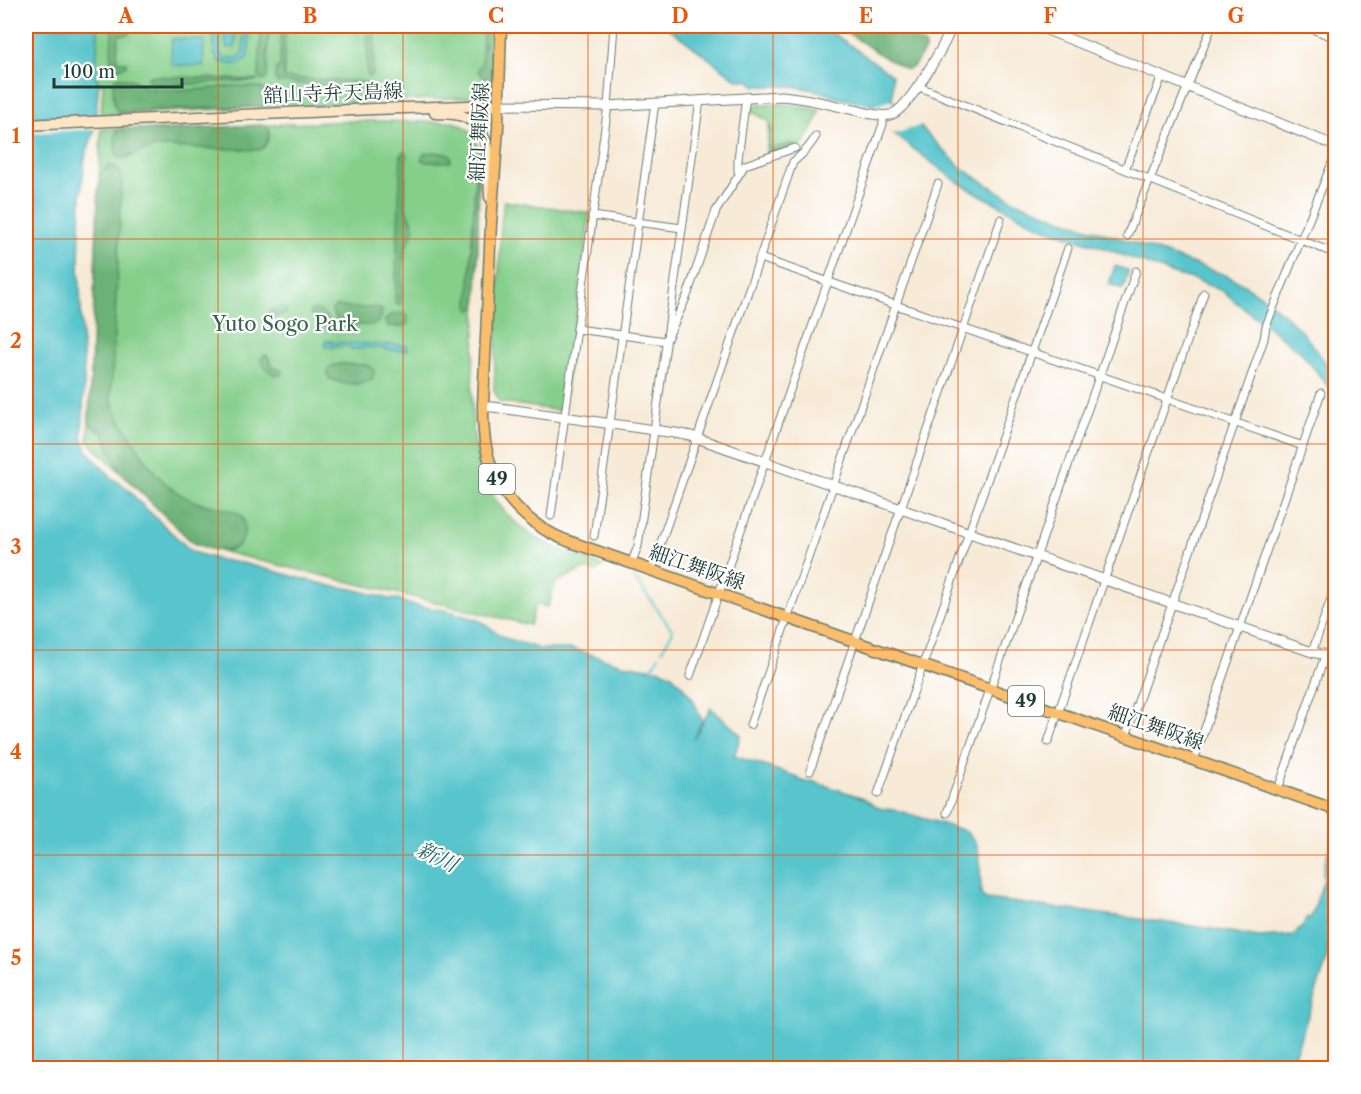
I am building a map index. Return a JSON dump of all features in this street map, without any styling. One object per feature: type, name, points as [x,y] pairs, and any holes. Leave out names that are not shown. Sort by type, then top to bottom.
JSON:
[{"type":"main road","name":"細江舞阪線","points":[[501,26],[483,407],[484,437],[490,463],[501,487],[517,508],[530,520],[568,541],[1335,810]]},
{"type":"main road","name":"舘山寺弁天島線","points":[[26,125],[499,105]]},
{"type":"main road","points":[[374,109],[453,114],[465,117],[475,124],[482,133],[486,145],[491,224]]},
{"type":"street","points":[[551,516],[608,106],[614,26]]},
{"type":"street","points":[[690,676],[883,120],[901,108],[941,50],[952,26]]},
{"type":"street","points":[[1037,26],[1335,146]]},
{"type":"street","points":[[1127,236],[1212,26]]},
{"type":"street","points":[[1304,26],[1335,38]]},
{"type":"street","points":[[1125,169],[1162,76]]},
{"type":"street","points":[[917,86],[1335,254]]},
{"type":"street","points":[[499,105],[608,106],[791,97],[871,114],[883,120]]},
{"type":"street","points":[[740,172],[738,171],[738,159],[746,98]]},
{"type":"street","points":[[632,564],[638,546],[700,100]]},
{"type":"street","points":[[594,536],[656,103]]},
{"type":"street","points":[[651,571],[793,162],[803,154],[816,136]]},
{"type":"street","points":[[666,341],[687,296],[716,211],[740,172],[745,165],[795,148]]},
{"type":"street","points":[[1126,736],[1264,339],[1266,326],[1335,153]]},
{"type":"street","points":[[750,725],[938,184]]},
{"type":"street","points":[[592,216],[682,228]]},
{"type":"street","points":[[810,771],[1001,219]]},
{"type":"street","points":[[878,794],[1068,248]]},
{"type":"street","points":[[760,258],[1303,446]]},
{"type":"street","points":[[948,813],[1136,271]]},
{"type":"street","points":[[1048,742],[1204,293]]},
{"type":"street","points":[[577,329],[666,341]]},
{"type":"street","points":[[1194,760],[1322,393]]},
{"type":"street","points":[[483,407],[683,434],[1312,652],[1335,657]]},
{"type":"street","points":[[1312,652],[1335,585]]},
{"type":"street","points":[[1278,789],[1324,656]]},
{"type":"green space","points":[[98,26],[495,26],[492,80],[482,87],[475,97],[101,115],[103,83],[99,83],[96,78]]},
{"type":"green space","points":[[112,26],[131,26],[130,33],[118,36],[117,59],[127,64],[122,67],[115,68],[111,62]]},
{"type":"green space","points":[[261,26],[269,26],[267,76],[266,80],[262,81],[259,77]]},
{"type":"green space","points":[[281,26],[285,26],[284,78],[368,82],[372,84],[372,87],[368,89],[277,82],[275,78],[276,69],[280,66]]},
{"type":"green space","points":[[368,26],[375,26],[373,74],[370,77],[367,74]]},
{"type":"green space","points":[[483,26],[495,26],[493,77],[488,80],[478,71],[482,63]]},
{"type":"green space","points":[[844,26],[892,26],[895,30],[924,44],[925,50],[913,67],[907,70],[845,31]]},
{"type":"green space","points":[[149,76],[257,81],[155,84],[147,81]]},
{"type":"green space","points":[[117,77],[134,80],[146,88],[166,90],[257,87],[268,91],[270,101],[260,106],[123,112],[117,110],[114,105],[114,80]]},
{"type":"green space","points":[[781,104],[820,111],[804,144],[766,156],[769,121],[747,109],[747,106]]},
{"type":"green space","name":"Yuto Sogo Park","points":[[352,121],[452,122],[464,126],[477,143],[479,155],[478,258],[472,412],[481,470],[494,497],[513,520],[540,540],[603,566],[596,572],[584,569],[555,583],[548,607],[535,605],[530,625],[195,544],[88,441],[101,129],[160,130]]},
{"type":"green space","points":[[266,126],[269,132],[266,143],[260,150],[160,147],[142,151],[127,158],[119,158],[115,148],[117,132],[121,128],[160,130]]},
{"type":"green space","points":[[769,126],[772,126],[770,146],[772,149],[791,143],[794,146],[767,155]]},
{"type":"green space","points":[[404,151],[406,154],[405,202],[414,230],[404,251],[400,305],[395,304],[395,301],[401,154]]},
{"type":"green space","points":[[425,153],[449,154],[450,162],[422,160]]},
{"type":"green space","points":[[111,166],[119,169],[122,182],[112,402],[137,447],[163,481],[191,500],[233,511],[242,517],[245,526],[244,535],[235,548],[219,551],[203,547],[189,539],[121,473],[103,432],[91,426],[89,422],[99,180],[103,171]]},
{"type":"green space","points":[[477,169],[477,303],[476,307],[470,310],[475,177]]},
{"type":"green space","points":[[504,201],[590,213],[561,411],[500,402],[494,390]]},
{"type":"green space","points":[[336,306],[376,307],[382,310],[382,315],[378,322],[371,325],[345,324],[333,314],[332,310]]},
{"type":"green space","points":[[282,307],[287,310],[286,314],[275,317],[270,328],[266,329],[264,321],[267,314]]},
{"type":"green space","points":[[311,310],[325,314],[329,320],[328,329],[325,328],[321,318],[311,315]]},
{"type":"green space","points":[[401,313],[407,315],[407,325],[388,326],[386,319]]},
{"type":"green space","points":[[266,355],[272,367],[283,371],[282,375],[266,369],[261,359]]},
{"type":"green space","points":[[343,364],[366,365],[374,370],[373,378],[358,384],[346,384],[330,379],[327,374],[329,369]]},
{"type":"water","name":"新川","points":[[26,26],[98,26],[96,78],[99,83],[94,132],[85,156],[81,195],[79,264],[84,382],[82,436],[87,451],[112,478],[127,488],[192,552],[331,586],[353,589],[389,599],[399,599],[407,604],[448,611],[480,621],[505,638],[540,649],[573,649],[622,664],[662,670],[672,675],[693,699],[702,721],[693,739],[711,708],[741,735],[734,756],[798,777],[804,782],[811,781],[864,798],[876,807],[896,810],[969,834],[977,845],[981,895],[987,899],[1259,937],[1293,935],[1302,927],[1307,917],[1311,918],[1325,876],[1322,875],[1335,827],[1335,919],[1327,952],[1329,955],[1290,1068],[26,1068]]},
{"type":"water","points":[[208,26],[215,26],[220,37],[221,55],[225,58],[238,58],[243,53],[244,30],[241,26],[248,26],[249,53],[246,59],[239,64],[218,60],[214,53],[214,36]]},
{"type":"water","points":[[666,26],[802,26],[798,31],[803,34],[809,26],[823,26],[892,75],[892,100],[963,169],[988,185],[1015,201],[1063,220],[1228,276],[1270,302],[1305,336],[1331,369],[1336,382],[1335,396],[1302,353],[1225,292],[1029,221],[948,175],[894,134],[875,106],[830,96],[819,91],[792,86],[756,86],[748,80],[737,80]]},
{"type":"water","points":[[226,29],[236,29],[235,48],[226,47]]},
{"type":"water","points":[[172,39],[204,40],[203,66],[171,65]]},
{"type":"water","points":[[1115,266],[1129,271],[1123,289],[1109,284]]},
{"type":"water","points":[[325,341],[407,346],[407,350],[364,347],[351,349],[349,346],[325,347]]},
{"type":"pier","points":[[891,100],[922,125],[894,134],[873,109],[863,107],[858,102],[873,106]]},
{"type":"pier","points":[[99,116],[98,129],[26,133],[26,120]]},
{"type":"waterway","points":[[633,576],[673,631],[662,650]]},
{"type":"waterway","points":[[652,668],[659,656]]}]
